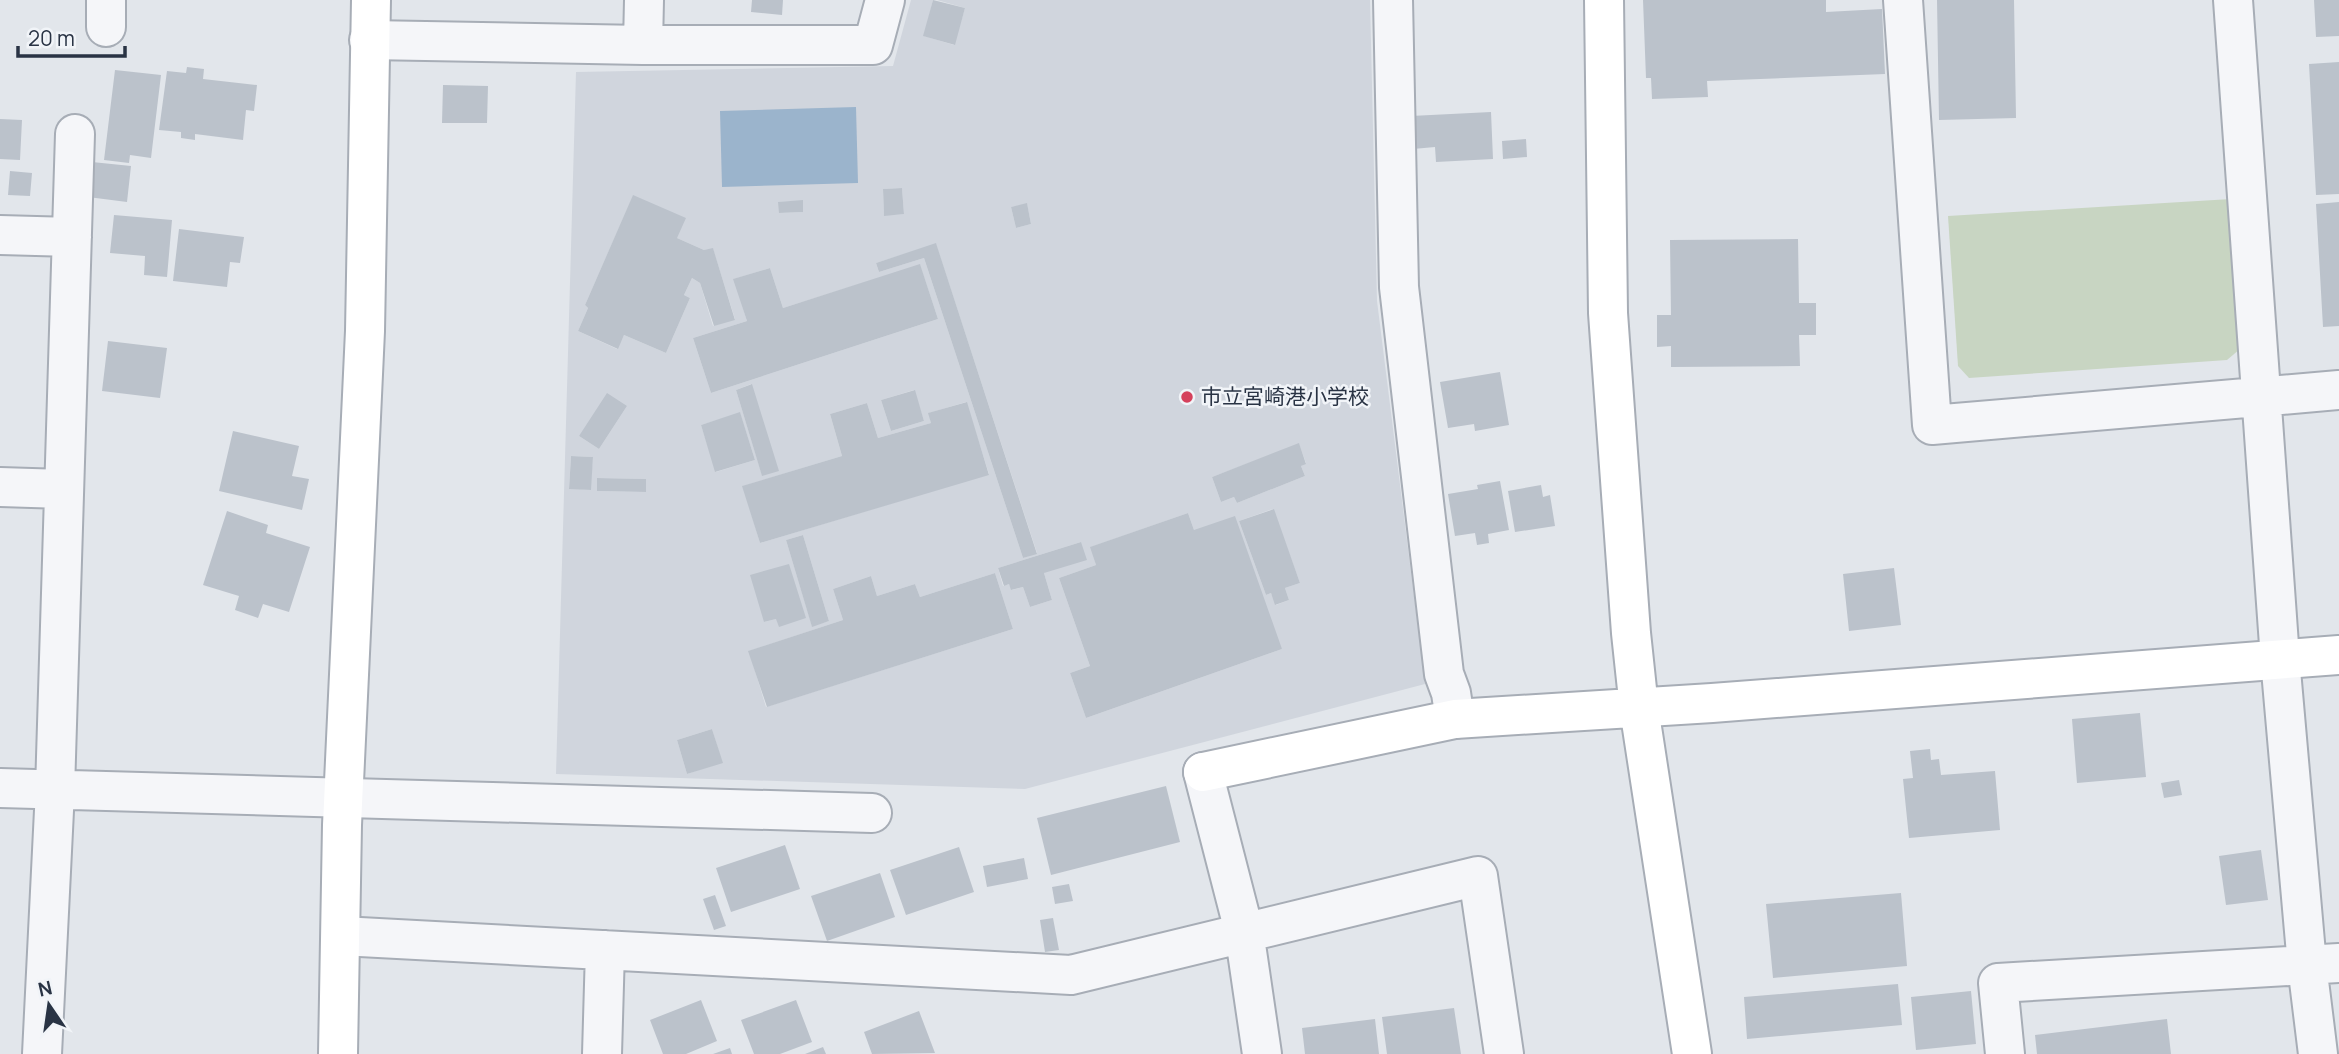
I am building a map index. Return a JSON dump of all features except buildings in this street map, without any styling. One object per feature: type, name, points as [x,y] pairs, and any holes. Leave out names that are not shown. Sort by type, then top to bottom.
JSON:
[{"type":"street","points":[[338,1054],[343,798],[365,331],[371,0]]},
{"type":"street","points":[[643,46],[644,0]]},
{"type":"street","points":[[369,40],[643,46],[873,45],[885,0]]},
{"type":"street","points":[[1393,0],[1399,287],[1444,674],[1451,693],[1455,719]]},
{"type":"street","points":[[1604,0],[1608,313],[1631,633],[1639,708],[1692,1054]]},
{"type":"street","points":[[1903,0],[1932,425],[2339,390]]},
{"type":"street","points":[[2233,0],[2280,659],[2323,964],[2318,1054]]},
{"type":"street","points":[[42,1054],[55,790],[75,134]]},
{"type":"street","points":[[0,235],[72,237]]},
{"type":"street","points":[[0,487],[64,489]]},
{"type":"street","points":[[1262,1054],[1244,932],[1203,772],[1455,719],[1639,708],[2339,655]]},
{"type":"street","points":[[0,788],[872,814]]},
{"type":"street","points":[[341,936],[1072,975],[1478,876],[1504,1054]]},
{"type":"street","points":[[602,1054],[605,950]]},
{"type":"street","points":[[2005,1054],[1998,983],[2323,964]]},
{"type":"shaded area","name":"市立宮崎港小学校","points":[[911,0],[933,0],[924,36],[954,45],[965,8],[937,0],[1370,0],[1377,301],[1425,684],[1025,789],[556,774],[576,72],[893,66]],"holes":[[[902,188],[904,214],[884,215],[883,189]],[[633,196],[677,238],[704,250],[713,249],[735,319],[713,326],[700,283],[692,278],[684,295],[690,298],[666,353],[624,335],[617,349],[578,331],[588,308],[585,305]],[[803,201],[803,212],[779,213],[779,202]],[[1027,204],[1031,224],[1016,228],[1011,207]],[[936,244],[1037,553],[1023,558],[924,258],[879,272],[876,263]],[[920,265],[938,319],[711,393],[693,338],[747,321],[734,279],[770,268],[783,308]],[[751,384],[762,475],[736,390]],[[914,390],[924,421],[891,431],[881,400]],[[966,402],[989,474],[760,543],[743,486],[842,456],[830,414],[867,403],[878,438],[931,423],[929,413]],[[627,406],[599,449],[579,436]],[[740,413],[755,460],[716,472],[701,425]],[[1299,444],[1306,463],[1301,466],[1305,476],[1237,503],[1234,497],[1221,502],[1212,477]],[[571,456],[593,457],[590,490],[569,488]],[[598,478],[646,479],[646,492],[597,491]],[[1273,509],[1300,583],[1285,588],[1289,600],[1276,605],[1271,593],[1266,595],[1239,521]],[[1188,513],[1194,530],[1282,649],[1086,718],[1070,673],[1090,666],[1059,578],[1096,565],[1091,547]],[[803,535],[829,621],[812,626],[786,540]],[[1081,542],[1044,573],[1052,600],[1030,607],[1023,587],[1012,590],[1009,584],[1003,586],[998,568]],[[789,564],[776,619],[764,622]],[[995,573],[1013,629],[766,707],[749,651],[843,620],[833,589],[871,576],[877,596],[915,584],[920,597]],[[712,729],[722,762],[687,774],[677,740]]]},
{"type":"green space","points":[[2231,199],[2240,349],[2227,360],[1969,378],[1958,366],[1948,216]]},
{"type":"water","points":[[856,107],[858,183],[722,187],[720,111]]},
{"type":"place","name":"市立宮崎港小学校","points":[[1187,397]]}]
